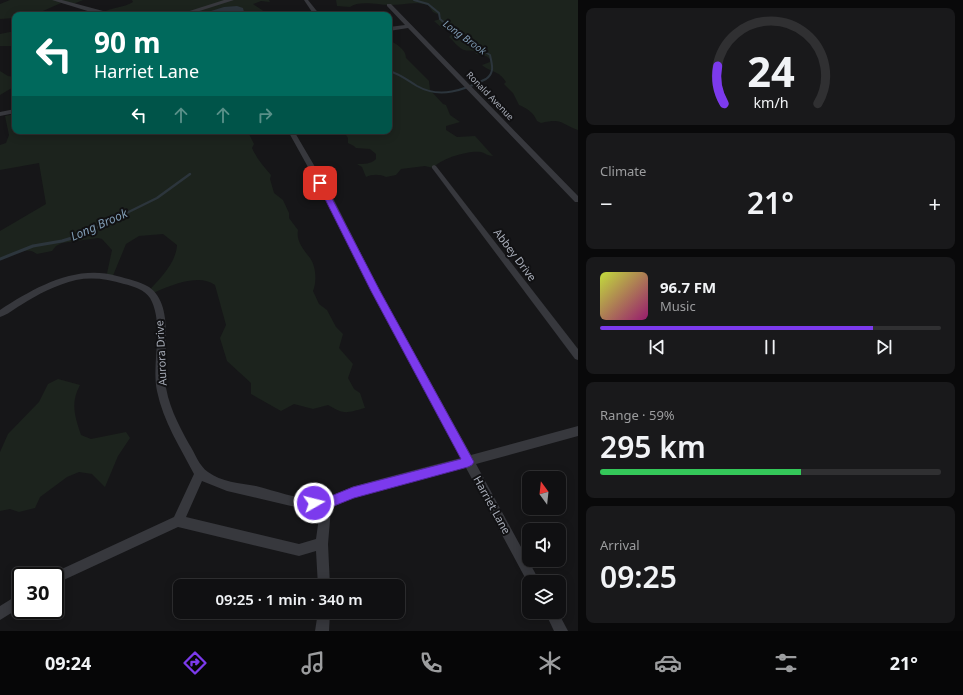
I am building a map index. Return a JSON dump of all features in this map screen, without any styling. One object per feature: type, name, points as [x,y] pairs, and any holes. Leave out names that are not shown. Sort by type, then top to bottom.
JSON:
[{"type":"street","points":[[55,0],[99,12]]},
{"type":"street","points":[[190,12],[231,0]]},
{"type":"street","points":[[306,0],[315,12]]},
{"type":"street","name":"Ronald Avenue","points":[[389,5],[578,200]]},
{"type":"street","points":[[392,28],[409,26]]},
{"type":"street","points":[[0,114],[12,112]]},
{"type":"street","name":"Harriet Lane","points":[[294,134],[328,196],[376,291],[530,575]]},
{"type":"street","name":"Abbey Drive","points":[[434,167],[578,356]]},
{"type":"street","name":"Aurora Drive","points":[[0,314],[40,288],[67,279],[96,276],[118,278],[146,289],[154,298],[161,321],[160,380],[167,409],[181,440],[200,473]]},
{"type":"street","points":[[178,521],[200,473],[222,484],[302,503],[326,504],[353,492],[578,431]]},
{"type":"street","points":[[324,579],[322,544],[326,504]]},
{"type":"street","points":[[64,574],[178,521],[299,550],[322,544]]},
{"type":"street","points":[[0,614],[12,605]]},
{"type":"street","points":[[322,631],[323,619]]},
{"type":"street","points":[[555,619],[561,631]]},
{"type":"shaded area","points":[[10,0],[83,0],[71,5],[61,3],[41,12],[12,12],[12,18],[0,19],[0,4]]},
{"type":"shaded area","points":[[132,0],[269,0],[270,2],[261,1],[253,4],[265,12],[105,12],[133,2]]},
{"type":"shaded area","points":[[336,0],[578,0],[578,130],[557,121],[541,123],[537,121],[530,111],[519,105],[513,93],[504,84],[506,82],[501,75],[482,65],[490,62],[490,59],[486,56],[476,54],[474,51],[464,50],[458,46],[449,37],[452,32],[443,29],[434,21],[440,19],[441,16],[433,12],[428,5],[418,3],[390,5],[364,3],[350,7],[337,6]]},
{"type":"shaded area","points":[[237,6],[243,8],[244,12],[208,12],[224,7]]},
{"type":"shaded area","points":[[12,32],[12,46],[0,46],[0,34]]},
{"type":"shaded area","points":[[392,42],[402,49],[406,55],[406,58],[429,81],[430,90],[443,104],[446,105],[450,115],[460,122],[446,126],[446,130],[457,137],[475,136],[493,156],[481,152],[469,152],[448,158],[433,168],[425,166],[401,169],[396,175],[386,177],[381,175],[373,175],[366,177],[362,167],[357,164],[372,162],[376,159],[376,154],[370,149],[356,148],[348,143],[348,138],[344,134],[392,134]]},
{"type":"shaded area","points":[[0,71],[12,77],[12,88],[0,95]]},
{"type":"shaded area","points":[[12,115],[12,134],[249,134],[254,144],[252,148],[256,156],[271,175],[270,179],[274,193],[283,200],[289,213],[289,218],[298,230],[298,238],[301,245],[314,265],[315,279],[313,291],[319,304],[327,310],[336,327],[343,334],[339,348],[353,364],[348,378],[354,389],[360,393],[365,408],[342,412],[328,405],[313,409],[294,404],[281,411],[251,394],[251,383],[227,361],[220,338],[226,325],[215,285],[208,281],[191,280],[164,288],[149,295],[147,293],[166,271],[174,259],[176,252],[177,245],[163,234],[139,236],[126,244],[112,278],[106,278],[112,250],[102,239],[98,238],[62,243],[56,246],[52,251],[37,254],[28,250],[18,252],[0,260],[0,231],[46,204],[39,163],[0,170],[0,145],[6,143],[9,135],[5,116]]},
{"type":"shaded area","points":[[58,379],[80,385],[75,398],[74,410],[81,435],[91,439],[126,432],[130,438],[118,456],[105,487],[92,474],[79,472],[67,477],[40,497],[35,508],[19,512],[10,509],[0,511],[0,452],[8,434],[39,402],[48,384]]},
{"type":"waterway","name":"Long Brook","points":[[392,72],[426,90],[434,92],[452,92],[469,87],[486,79],[492,71],[490,55],[456,33],[440,19],[439,13],[428,4],[414,0]]},
{"type":"waterway","name":"Long Brook","points":[[70,238],[88,232],[157,198],[190,174]]},
{"type":"waterway","name":"Long Brook","points":[[0,259],[33,246],[70,238]]},
{"type":"route","points":[[314,503],[326,504],[353,492],[468,462],[320,183]]}]
